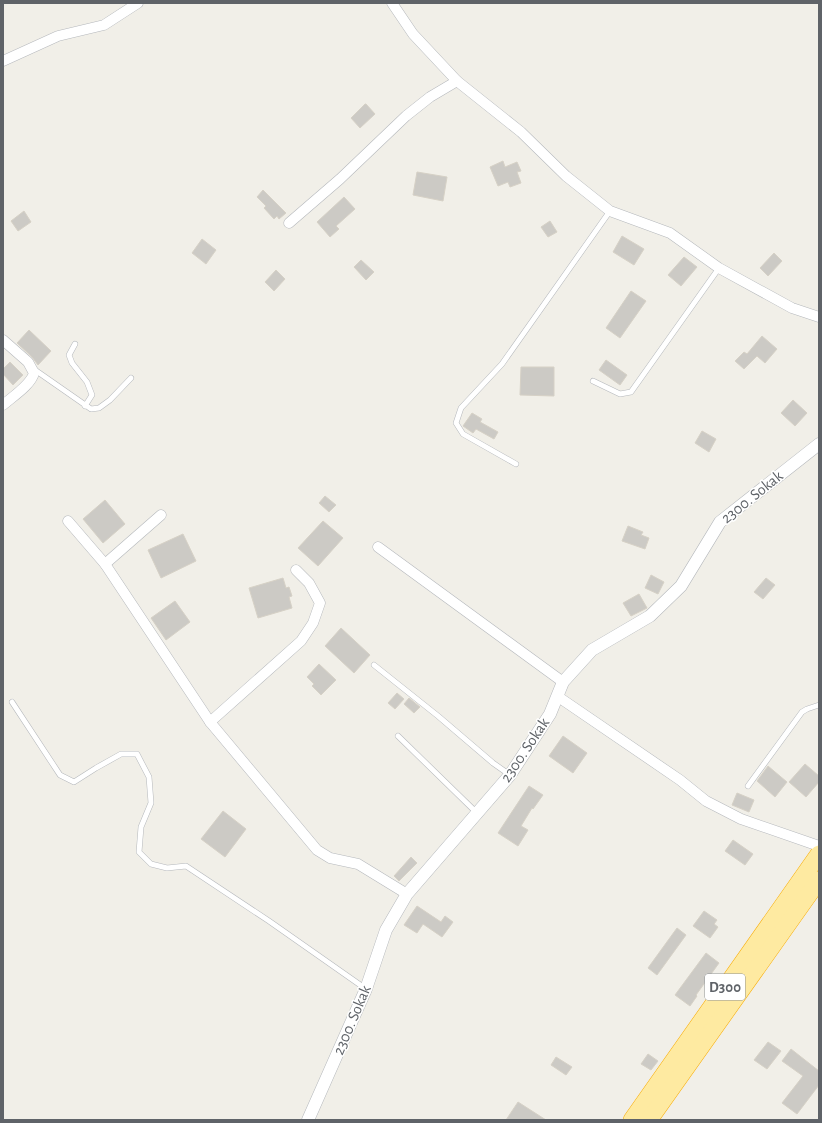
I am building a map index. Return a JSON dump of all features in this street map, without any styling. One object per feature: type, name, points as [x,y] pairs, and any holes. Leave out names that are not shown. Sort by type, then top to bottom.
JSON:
[{"type":"highway","name":"D300","points":[[632,1120],[819,854]]},
{"type":"highway","name":"D300","points":[[649,1120],[819,880]]},
{"type":"street","points":[[3,61],[58,36],[104,25],[138,3]]},
{"type":"street","points":[[392,3],[413,34],[457,81],[521,132],[566,176],[610,211],[670,234],[719,268],[792,308],[819,317]]},
{"type":"street","points":[[289,223],[340,179],[406,116],[430,97],[457,81]]},
{"type":"street","points":[[3,340],[28,362],[34,374],[33,378],[3,405]]},
{"type":"street","name":"2300. Sokak","points":[[308,1120],[366,989],[386,930],[407,894],[510,775],[550,714],[563,682],[592,650],[650,616],[681,586],[720,522],[819,444]]},
{"type":"street","points":[[105,564],[161,515]]},
{"type":"street","points":[[68,521],[105,564],[210,722],[317,850],[330,858],[358,864],[407,894]]},
{"type":"street","points":[[378,547],[563,682]]},
{"type":"street","points":[[210,722],[301,641],[313,623],[320,603],[309,583],[296,570]]},
{"type":"street","points":[[557,696],[680,780],[706,800],[741,819],[819,846]]},
{"type":"lane","points":[[516,464],[463,434],[456,423],[461,408],[502,364],[610,211]]},
{"type":"lane","points":[[593,381],[620,394],[631,392],[719,268]]},
{"type":"lane","points":[[75,344],[69,355],[72,363],[87,382],[92,396],[86,406]]},
{"type":"lane","points":[[31,368],[91,409],[100,408],[110,400],[131,378]]},
{"type":"lane","points":[[374,665],[438,716],[493,763],[510,775]]},
{"type":"lane","points":[[12,702],[60,775],[74,782],[121,754],[137,754],[149,777],[151,803],[141,828],[139,852],[151,864],[167,868],[186,866],[269,921],[366,989]]},
{"type":"lane","points":[[748,786],[802,712],[819,705]]},
{"type":"lane","points":[[398,736],[477,813]]},
{"type":"building","points":[[365,104],[375,114],[360,128],[351,118]]},
{"type":"building","points":[[503,161],[505,167],[517,162],[521,171],[517,172],[521,183],[510,187],[508,182],[498,186],[490,167]]},
{"type":"building","points":[[417,172],[447,177],[443,201],[413,195]]},
{"type":"building","points":[[263,190],[286,213],[279,219],[277,216],[274,219],[264,208],[266,206],[257,197]]},
{"type":"building","points":[[344,197],[355,209],[336,226],[339,229],[330,237],[317,222]]},
{"type":"building","points":[[24,211],[31,222],[18,231],[11,221]]},
{"type":"building","points":[[550,221],[557,232],[548,237],[541,227]]},
{"type":"building","points":[[622,236],[644,249],[634,265],[613,252]]},
{"type":"building","points":[[202,239],[216,250],[206,264],[192,253]]},
{"type":"building","points":[[774,253],[782,261],[768,276],[760,268]]},
{"type":"building","points":[[684,257],[697,267],[681,286],[668,275]]},
{"type":"building","points":[[361,260],[374,272],[366,280],[354,267]]},
{"type":"building","points":[[276,270],[285,279],[274,291],[265,282]]},
{"type":"building","points":[[631,291],[646,301],[620,338],[606,328]]},
{"type":"building","points":[[29,330],[51,351],[38,365],[17,343]]},
{"type":"building","points":[[762,336],[777,349],[765,363],[757,356],[744,369],[735,361],[744,352],[747,354]]},
{"type":"building","points":[[606,360],[627,375],[620,385],[599,370]]},
{"type":"building","points":[[10,362],[23,375],[13,385],[3,374],[3,369]]},
{"type":"building","points":[[521,367],[554,367],[554,396],[520,395]]},
{"type":"building","points":[[793,400],[807,413],[795,426],[781,413]]},
{"type":"building","points":[[472,413],[482,419],[480,422],[498,432],[494,439],[476,429],[473,433],[463,426]]},
{"type":"building","points":[[702,431],[716,439],[709,452],[695,443]]},
{"type":"building","points":[[325,496],[336,505],[329,512],[319,503]]},
{"type":"building","points":[[105,500],[125,524],[103,543],[83,519]]},
{"type":"building","points":[[323,521],[343,538],[318,566],[298,548]]},
{"type":"building","points":[[628,526],[643,532],[641,535],[649,538],[645,549],[622,541]]},
{"type":"building","points":[[183,534],[196,561],[161,578],[148,550]]},
{"type":"building","points":[[651,575],[664,582],[658,594],[645,588]]},
{"type":"building","points":[[283,578],[286,588],[289,587],[292,596],[289,597],[292,608],[258,618],[249,588]]},
{"type":"building","points":[[766,578],[775,585],[763,599],[754,592]]},
{"type":"building","points":[[639,594],[647,608],[631,616],[623,603]]},
{"type":"building","points":[[175,601],[190,622],[166,640],[151,618]]},
{"type":"building","points":[[341,628],[370,655],[354,673],[325,646]]},
{"type":"building","points":[[319,664],[336,680],[321,695],[312,686],[314,684],[307,677]]},
{"type":"building","points":[[397,693],[404,699],[395,709],[388,703]]},
{"type":"building","points":[[409,698],[420,707],[414,713],[404,704]]},
{"type":"building","points":[[563,736],[587,753],[573,773],[549,756]]},
{"type":"building","points":[[805,764],[819,776],[819,782],[806,797],[789,782]]},
{"type":"building","points":[[768,766],[787,782],[775,797],[757,781]]},
{"type":"building","points":[[529,786],[543,795],[533,809],[532,808],[521,826],[528,830],[518,846],[498,833]]},
{"type":"building","points":[[737,793],[754,800],[749,812],[732,805]]},
{"type":"building","points":[[223,811],[246,829],[225,857],[201,839]]},
{"type":"building","points":[[733,840],[753,854],[745,865],[725,851]]},
{"type":"building","points":[[411,857],[417,863],[399,881],[394,876]]},
{"type":"building","points":[[417,906],[441,922],[445,916],[453,922],[442,937],[423,924],[417,933],[404,925]]},
{"type":"building","points":[[704,911],[717,920],[714,924],[718,927],[710,938],[693,926]]},
{"type":"building","points":[[677,928],[686,935],[657,975],[648,968]]},
{"type":"building","points":[[706,953],[719,963],[690,1006],[675,995]]},
{"type":"building","points":[[768,1042],[781,1051],[767,1069],[754,1060]]},
{"type":"building","points":[[791,1049],[819,1071],[819,1085],[797,1114],[782,1103],[803,1076],[782,1061]]},
{"type":"building","points":[[648,1054],[658,1061],[651,1070],[641,1064]]},
{"type":"building","points":[[556,1057],[572,1067],[566,1075],[551,1065]]},
{"type":"building","points":[[518,1102],[546,1120],[506,1120]]}]
